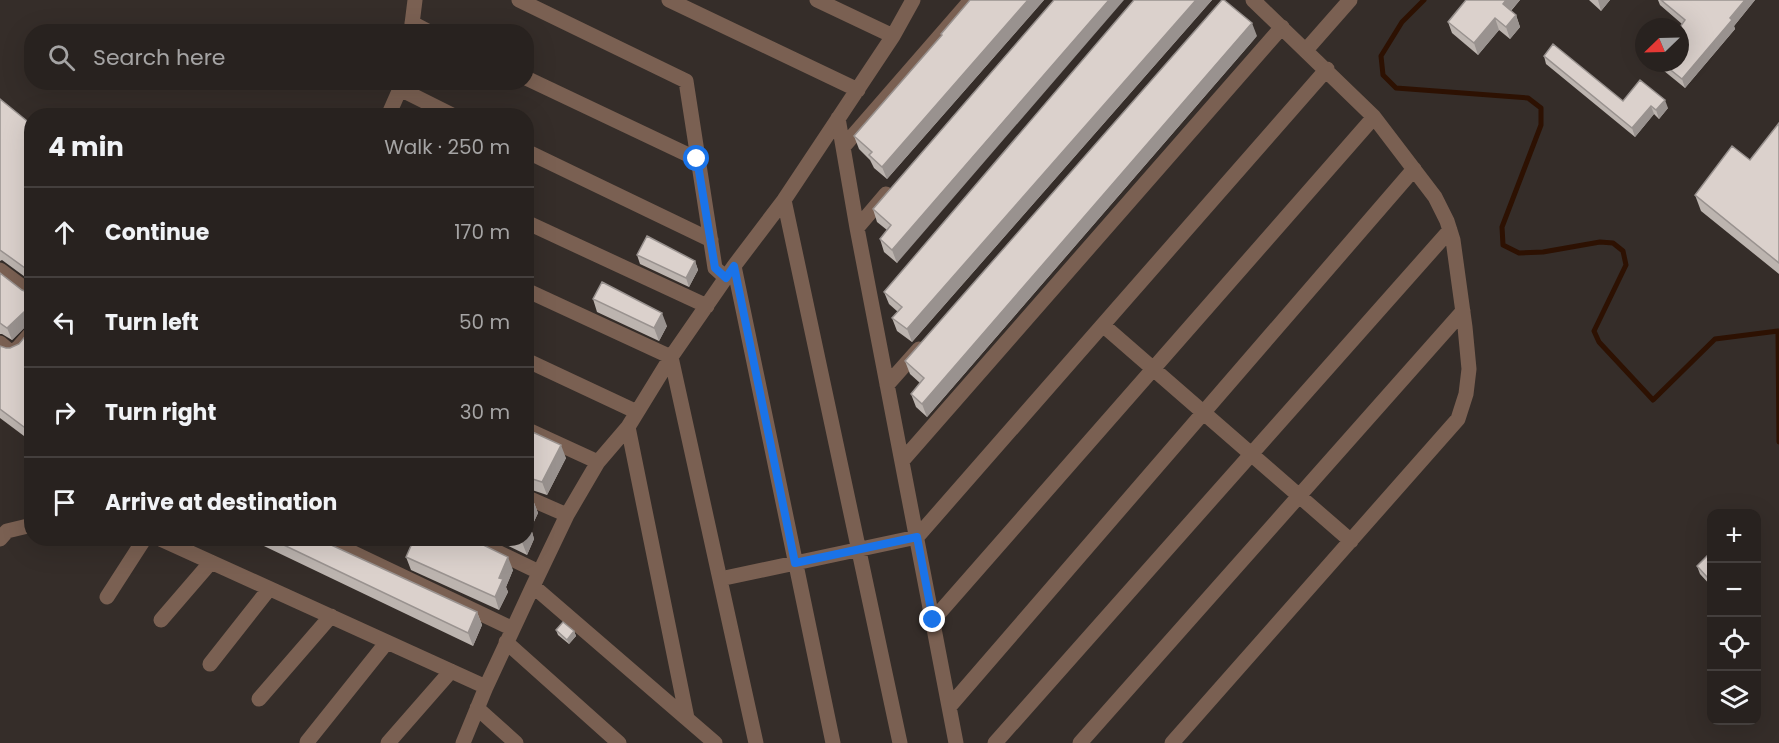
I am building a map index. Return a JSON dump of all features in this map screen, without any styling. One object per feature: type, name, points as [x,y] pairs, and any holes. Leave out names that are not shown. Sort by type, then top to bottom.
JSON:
[{"type":"street","points":[[411,24],[415,0]]},
{"type":"street","points":[[519,0],[686,81],[715,268],[730,272]]},
{"type":"street","points":[[669,0],[858,90]]},
{"type":"street","points":[[817,0],[893,36]]},
{"type":"street","points":[[463,743],[536,579],[567,515],[598,462],[627,427],[671,357],[784,200],[893,36],[913,0]]},
{"type":"street","points":[[844,146],[971,0]]},
{"type":"street","points":[[1305,50],[1350,0]]},
{"type":"street","points":[[1172,743],[1458,419],[1466,394],[1469,369],[1463,311],[1450,231],[1435,197],[1374,117],[1259,2]]},
{"type":"street","points":[[902,461],[1282,27]]},
{"type":"street","points":[[720,579],[917,537],[1327,69]]},
{"type":"street","points":[[534,82],[697,159]]},
{"type":"street","points":[[392,108],[400,90]]},
{"type":"street","points":[[409,90],[440,108]]},
{"type":"street","points":[[933,620],[1374,117]]},
{"type":"street","points":[[838,118],[956,743]]},
{"type":"street","points":[[534,155],[711,240]]},
{"type":"street","points":[[949,707],[1414,169]]},
{"type":"street","points":[[857,228],[895,184]]},
{"type":"street","points":[[784,200],[900,743]]},
{"type":"street","points":[[534,226],[707,306]]},
{"type":"street","points":[[995,743],[1450,231]]},
{"type":"street","points":[[0,270],[24,288]]},
{"type":"street","points":[[730,272],[833,743]]},
{"type":"street","points":[[872,307],[888,289]]},
{"type":"street","points":[[534,294],[671,357]]},
{"type":"street","points":[[1080,743],[1463,311]]},
{"type":"street","points":[[1104,326],[1351,541]]},
{"type":"street","points":[[887,385],[926,340]]},
{"type":"street","points":[[0,343],[13,351],[24,341]]},
{"type":"street","points":[[671,357],[756,743]]},
{"type":"street","points":[[534,364],[637,412]]},
{"type":"street","points":[[627,427],[687,718]]},
{"type":"street","points":[[534,433],[598,462]]},
{"type":"street","points":[[534,501],[567,515]]},
{"type":"street","points":[[0,539],[7,531],[24,527]]},
{"type":"street","points":[[107,597],[140,546]]},
{"type":"street","points":[[176,546],[486,687]]},
{"type":"street","points":[[337,546],[510,636],[619,743]]},
{"type":"street","points":[[481,546],[536,579],[715,743]]},
{"type":"street","points":[[161,620],[211,562]]},
{"type":"street","points":[[210,664],[269,589]]},
{"type":"street","points":[[259,699],[331,616]]},
{"type":"street","points":[[307,742],[387,642]]},
{"type":"street","points":[[388,743],[451,671]]},
{"type":"street","points":[[477,708],[516,743]]},
{"type":"building","points":[[970,0],[1028,0],[882,167],[869,155],[872,152],[854,136]]},
{"type":"building","points":[[1054,0],[1109,0],[892,250],[880,239],[891,225],[873,209]]},
{"type":"building","points":[[1134,0],[1196,0],[907,329],[892,318],[902,307],[884,292]]},
{"type":"building","points":[[1222,0],[1252,23],[922,404],[911,394],[924,378],[905,361]]},
{"type":"building","points":[[1466,0],[1506,0],[1503,4],[1516,15],[1506,27],[1495,18],[1474,43],[1448,22]]},
{"type":"building","points":[[1661,0],[1745,0],[1730,18],[1732,20],[1689,71],[1689,18],[1683,18]]},
{"type":"building","points":[[1553,44],[1623,101],[1640,80],[1665,100],[1656,110],[1651,106],[1632,128],[1544,56]]},
{"type":"building","points":[[1673,72],[1688,72],[1682,79]]},
{"type":"building","points":[[0,99],[24,118],[24,267],[0,250]]},
{"type":"building","points":[[1779,123],[1779,263],[1695,195],[1732,146],[1750,160]]},
{"type":"building","points":[[647,236],[695,261],[686,278],[637,255]]},
{"type":"building","points":[[0,273],[24,291],[24,312],[7,328],[0,323]]},
{"type":"building","points":[[602,282],[662,313],[654,328],[593,299]]},
{"type":"building","points":[[24,338],[24,427],[0,409],[0,346],[10,348],[19,344]]},
{"type":"building","points":[[534,433],[561,445],[542,482],[534,480]]},
{"type":"building","points":[[286,546],[333,546],[477,612],[468,633]]},
{"type":"building","points":[[411,546],[485,546],[508,557],[499,578],[503,579],[495,597],[406,557]]},
{"type":"building","points":[[1707,556],[1707,577],[1697,566]]},
{"type":"building","points":[[563,622],[574,631],[567,640],[556,630]]},
{"type":"waterway","points":[[1424,0],[1402,22],[1381,56],[1383,75],[1396,88],[1528,98],[1541,108],[1541,125],[1502,227],[1503,245],[1519,253],[1543,252],[1600,242],[1613,243],[1623,251],[1626,265],[1594,331],[1599,342],[1653,400],[1715,339],[1778,331],[1779,442]]},
{"type":"route","points":[[697,159],[715,268],[726,278],[734,266],[795,563],[917,537],[933,620]]}]
